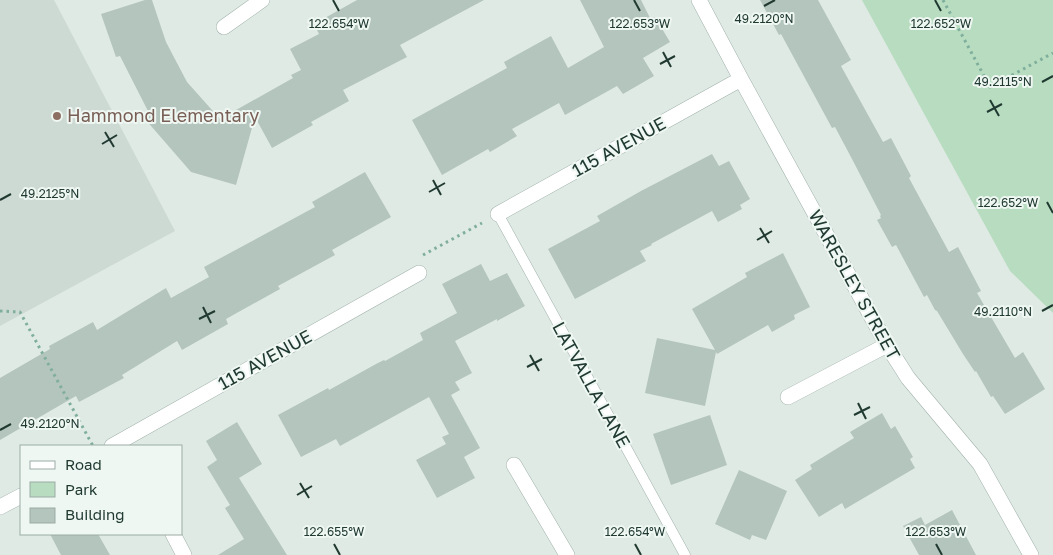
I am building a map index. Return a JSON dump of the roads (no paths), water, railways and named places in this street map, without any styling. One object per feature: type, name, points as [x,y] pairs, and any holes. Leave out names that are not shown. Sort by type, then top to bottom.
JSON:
[{"type":"street","points":[[224,27],[262,0]]},
{"type":"street","name":"WARESLEY STREET","points":[[699,0],[887,346],[908,378],[980,464],[1031,555]]},
{"type":"street","name":"115 AVENUE","points":[[498,214],[741,79]]},
{"type":"street","name":"115 AVENUE","points":[[119,444],[419,273]]},
{"type":"street","points":[[788,397],[887,346]]},
{"type":"street","points":[[514,465],[568,555]]},
{"type":"street","points":[[0,508],[20,497]]},
{"type":"street","points":[[174,535],[184,555]]},
{"type":"lane","name":"LATVALLA LANE","points":[[498,214],[685,555]]},
{"type":"place","name":"Hammond Elementary","points":[[57,116]]}]
